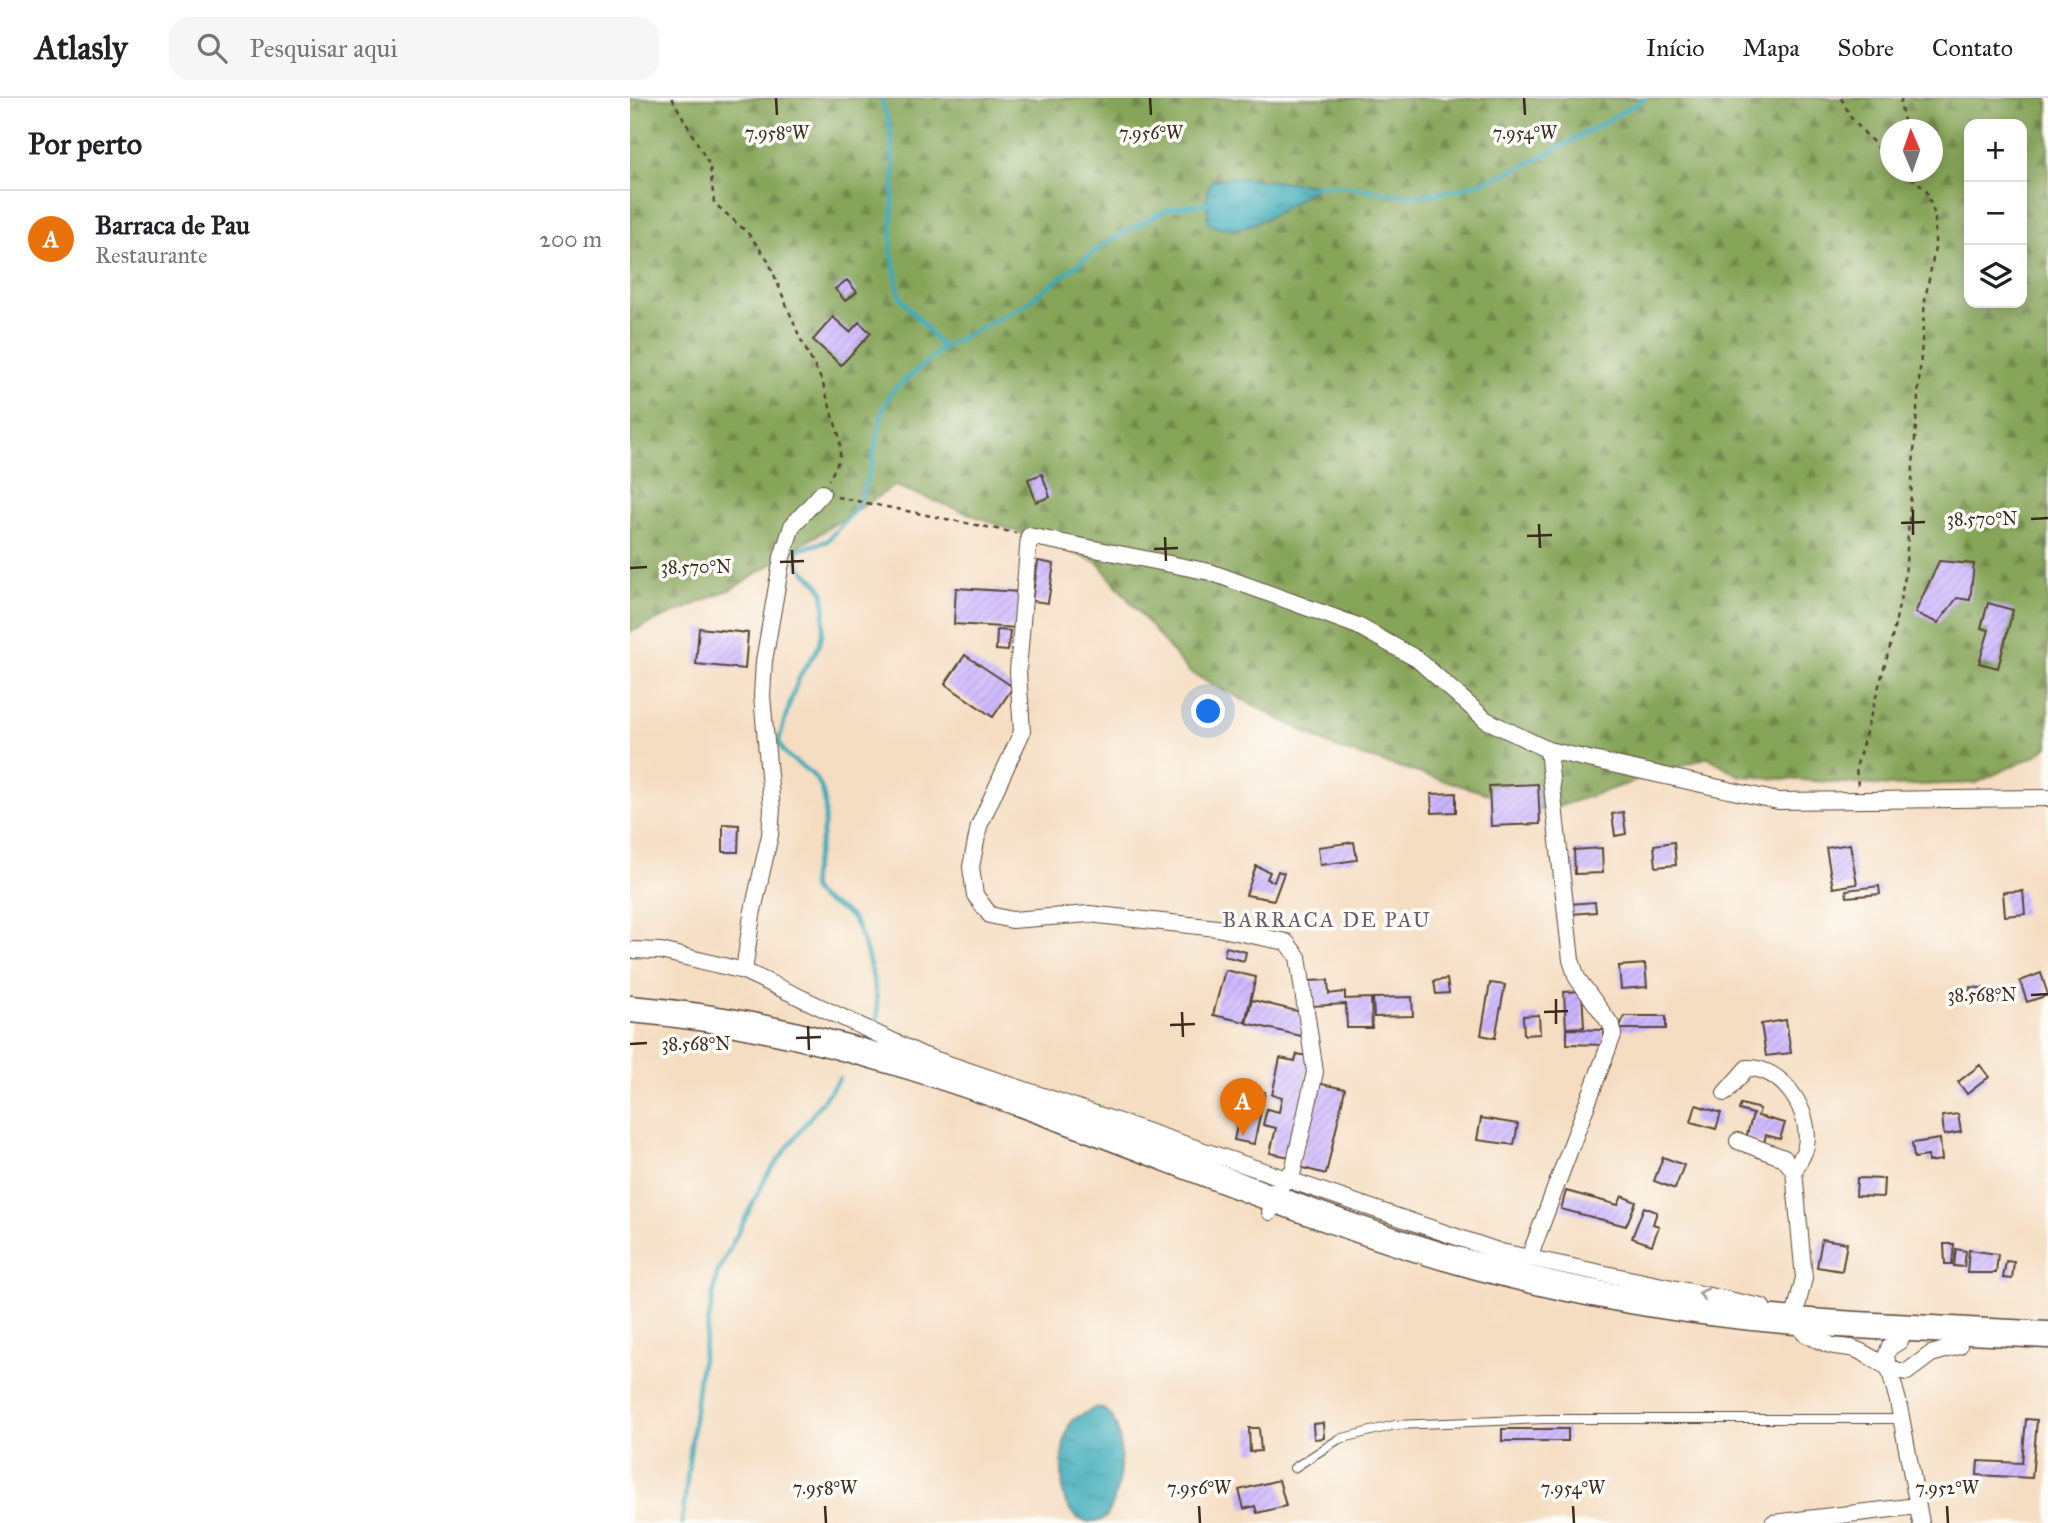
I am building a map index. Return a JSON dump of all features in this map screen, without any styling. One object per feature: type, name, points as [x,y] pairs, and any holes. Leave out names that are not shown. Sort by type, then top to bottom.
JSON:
[{"type":"main road","points":[[630,1009],[708,1018],[833,1045],[916,1069],[1276,1196],[1409,1246],[1547,1282],[1665,1305],[1782,1320],[1842,1323],[1959,1346],[2048,1351]]},
{"type":"main road","points":[[630,1022],[769,1044],[1276,1196],[1469,1281],[1720,1325],[1799,1324],[1901,1334],[2048,1335]]},
{"type":"street","points":[[744,971],[751,915],[765,864],[771,822],[762,696],[764,661],[782,557],[792,526],[822,493]]},
{"type":"street","points":[[1276,1196],[1293,1171],[1315,1072],[1298,957],[1286,942],[1217,929],[1088,914],[1012,920],[990,915],[975,895],[971,867],[979,826],[1022,732],[1018,671],[1029,536],[1210,572],[1359,626],[1417,659],[1486,720],[1548,750],[1778,801],[2048,798]]},
{"type":"street","points":[[1529,1258],[1613,1035],[1612,1026],[1577,978],[1571,960],[1548,750]]},
{"type":"street","points":[[630,950],[661,951],[744,971],[922,1055],[1276,1196],[1501,1252],[1632,1279],[1799,1324],[1842,1323]]},
{"type":"street","points":[[630,997],[708,1018]]},
{"type":"street","points":[[1724,1093],[1747,1068],[1756,1068],[1766,1070],[1795,1098],[1806,1134],[1806,1148],[1794,1171]]},
{"type":"street","points":[[1738,1141],[1784,1158],[1794,1171],[1804,1278],[1799,1324]]},
{"type":"street","points":[[1799,1324],[1832,1346],[1850,1347],[1888,1369],[1907,1372],[1931,1354],[1959,1346]]},
{"type":"street","points":[[1898,1401],[1910,1359],[1901,1334],[1889,1348],[1886,1357],[1902,1419],[1921,1523]]},
{"type":"street","points":[[1773,1523],[1917,1506]]},
{"type":"lane","points":[[1294,1468],[1339,1439],[1395,1425],[1544,1419],[1902,1419]]},
{"type":"path","points":[[672,98],[710,166],[715,203],[747,232],[768,260],[800,338],[822,381],[840,439],[840,458],[822,493],[1029,536]]},
{"type":"path","points":[[1841,98],[1852,119],[1880,148]]},
{"type":"path","points":[[1902,98],[1900,103],[1904,119]]},
{"type":"path","points":[[1861,800],[1856,768],[1891,643],[1905,577],[1925,300],[1935,248],[1935,216],[1926,189],[1918,182]]},
{"type":"green space","points":[[630,98],[2048,98],[2048,746],[2037,755],[1976,783],[1889,786],[1740,776],[1708,757],[1545,811],[1336,748],[1189,672],[1097,562],[895,486],[733,588],[630,632]]},
{"type":"water","points":[[1227,177],[1319,185],[1265,219],[1233,229],[1220,228],[1208,222],[1207,190],[1212,181]]},
{"type":"water","points":[[1097,1407],[1108,1412],[1115,1423],[1121,1454],[1120,1472],[1108,1514],[1101,1520],[1088,1522],[1076,1517],[1068,1508],[1064,1496],[1062,1463],[1064,1444],[1072,1420]]},
{"type":"building","points":[[847,280],[857,292],[845,301],[835,289]]},
{"type":"building","points":[[833,317],[850,332],[859,322],[871,333],[841,365],[813,340]]},
{"type":"building","points":[[1042,474],[1050,497],[1036,502],[1028,479]]},
{"type":"building","points":[[1038,561],[1054,564],[1048,603],[1032,601]]},
{"type":"building","points":[[1939,561],[1974,564],[1970,600],[1957,598],[1938,623],[1915,613]]},
{"type":"building","points":[[956,588],[1020,592],[1017,628],[954,624]]},
{"type":"building","points":[[1988,603],[2013,610],[1998,668],[1979,663],[1989,630],[1981,628]]},
{"type":"building","points":[[699,628],[748,633],[745,669],[696,664]]},
{"type":"building","points":[[997,630],[1010,631],[1008,651],[996,650]]},
{"type":"building","points":[[965,655],[1013,687],[993,717],[945,684]]},
{"type":"building","points":[[1538,784],[1540,824],[1491,826],[1489,786]]},
{"type":"building","points":[[1456,793],[1456,812],[1432,813],[1431,794]]},
{"type":"building","points":[[1623,812],[1626,834],[1615,836],[1612,814]]},
{"type":"building","points":[[723,824],[739,825],[738,852],[723,852]]},
{"type":"building","points":[[1354,842],[1357,860],[1320,865],[1318,847]]},
{"type":"building","points":[[1674,842],[1676,865],[1656,867],[1654,845]]},
{"type":"building","points":[[1850,844],[1857,884],[1833,888],[1826,848]]},
{"type":"building","points":[[1602,848],[1603,873],[1575,874],[1574,850]]},
{"type":"building","points":[[1256,866],[1270,872],[1267,879],[1274,882],[1278,871],[1284,873],[1274,900],[1246,895]]},
{"type":"building","points":[[1879,886],[1880,894],[1847,897],[1846,890]]},
{"type":"building","points":[[2023,891],[2025,914],[2005,916],[2003,892]]},
{"type":"building","points":[[1595,902],[1596,912],[1571,914],[1570,904]]},
{"type":"building","points":[[1226,947],[1246,952],[1244,961],[1224,956]]},
{"type":"building","points":[[1645,964],[1647,987],[1621,989],[1619,966]]},
{"type":"building","points":[[1225,970],[1256,977],[1245,1022],[1213,1015]]},
{"type":"building","points":[[2041,973],[2048,995],[2027,1002],[2020,981]]},
{"type":"building","points":[[1447,979],[1449,993],[1436,994],[1434,981]]},
{"type":"building","points":[[1328,980],[1329,994],[1345,992],[1345,999],[1371,998],[1372,1028],[1347,1028],[1346,1004],[1311,1006],[1309,981]]},
{"type":"building","points":[[1490,983],[1505,985],[1495,1038],[1481,1035]]},
{"type":"building","points":[[1970,987],[1999,990],[1998,1002],[1969,999]]},
{"type":"building","points":[[1582,991],[1584,1027],[1566,1028],[1564,992]]},
{"type":"building","points":[[1412,997],[1413,1016],[1374,1017],[1373,998]]},
{"type":"building","points":[[1252,1000],[1301,1012],[1301,1036],[1246,1023]]},
{"type":"building","points":[[1539,1015],[1540,1034],[1524,1035],[1523,1016]]},
{"type":"building","points":[[1624,1016],[1666,1016],[1666,1029],[1619,1029]]},
{"type":"building","points":[[1786,1020],[1791,1053],[1766,1056],[1761,1024]]},
{"type":"building","points":[[1567,1029],[1604,1030],[1604,1045],[1567,1044]]},
{"type":"building","points":[[1297,1054],[1311,1057],[1290,1157],[1270,1153],[1276,1128],[1263,1125],[1267,1109],[1279,1112],[1282,1097],[1272,1095],[1280,1058],[1295,1061]]},
{"type":"building","points":[[1980,1065],[1989,1077],[1967,1094],[1958,1082]]},
{"type":"building","points":[[1317,1083],[1345,1089],[1326,1174],[1299,1167]]},
{"type":"building","points":[[1245,1088],[1265,1092],[1254,1144],[1234,1140]]},
{"type":"building","points":[[1741,1104],[1760,1109],[1758,1116],[1785,1123],[1780,1139],[1766,1135],[1764,1143],[1746,1138],[1753,1114],[1739,1110]]},
{"type":"building","points":[[1696,1105],[1721,1113],[1716,1129],[1691,1122]]},
{"type":"building","points":[[1958,1114],[1961,1132],[1944,1135],[1942,1116]]},
{"type":"building","points":[[1481,1118],[1518,1124],[1514,1145],[1477,1140]]},
{"type":"building","points":[[1940,1139],[1942,1160],[1928,1162],[1928,1156],[1914,1158],[1912,1143]]},
{"type":"building","points":[[1663,1157],[1684,1165],[1675,1189],[1654,1181]]},
{"type":"building","points":[[1857,1178],[1884,1179],[1883,1197],[1856,1196]]},
{"type":"building","points":[[1566,1191],[1618,1205],[1622,1196],[1636,1202],[1626,1226],[1561,1209]]},
{"type":"building","points":[[1644,1207],[1657,1212],[1653,1224],[1659,1226],[1652,1245],[1632,1238]]},
{"type":"building","points":[[1822,1239],[1847,1243],[1842,1271],[1817,1267]]},
{"type":"building","points":[[1944,1244],[1954,1244],[1952,1264],[1945,1264]]},
{"type":"building","points":[[1956,1249],[1966,1251],[1964,1267],[1954,1266]]},
{"type":"building","points":[[1969,1250],[1998,1254],[1996,1273],[1967,1273]]},
{"type":"building","points":[[2006,1261],[2014,1262],[2012,1279],[2003,1278]]},
{"type":"building","points":[[2026,1419],[2037,1420],[2032,1478],[1977,1475],[1978,1461],[2022,1463]]},
{"type":"building","points":[[1323,1423],[1324,1438],[1314,1439],[1313,1424]]},
{"type":"building","points":[[1249,1428],[1259,1428],[1261,1451],[1250,1452]]},
{"type":"building","points":[[1502,1429],[1568,1429],[1568,1441],[1502,1441]]},
{"type":"building","points":[[1279,1480],[1286,1506],[1257,1513],[1255,1506],[1244,1509],[1239,1490]]},
{"type":"waterway","points":[[881,98],[890,127],[894,173],[891,248],[900,297],[943,348]]},
{"type":"waterway","points":[[1315,186],[1339,186],[1411,195],[1441,193],[1471,186],[1502,175],[1563,146],[1646,98]]},
{"type":"waterway","points":[[876,1025],[875,987],[857,926],[848,914],[821,899],[813,890],[813,872],[825,817],[821,787],[811,774],[787,755],[779,741],[794,690],[819,646],[823,625],[822,591],[799,564],[798,550],[827,541],[857,507],[871,468],[883,409],[892,391],[943,348],[1024,305],[1106,243],[1168,209],[1210,203]]},
{"type":"waterway","points":[[682,1523],[699,1376],[717,1274],[767,1175],[839,1079]]},
{"type":"place","name":"Barraca de Pau","points":[[1243,1136]]},
{"type":"district","name":"BARRACA DE PAU","points":[[1327,920]]}]
